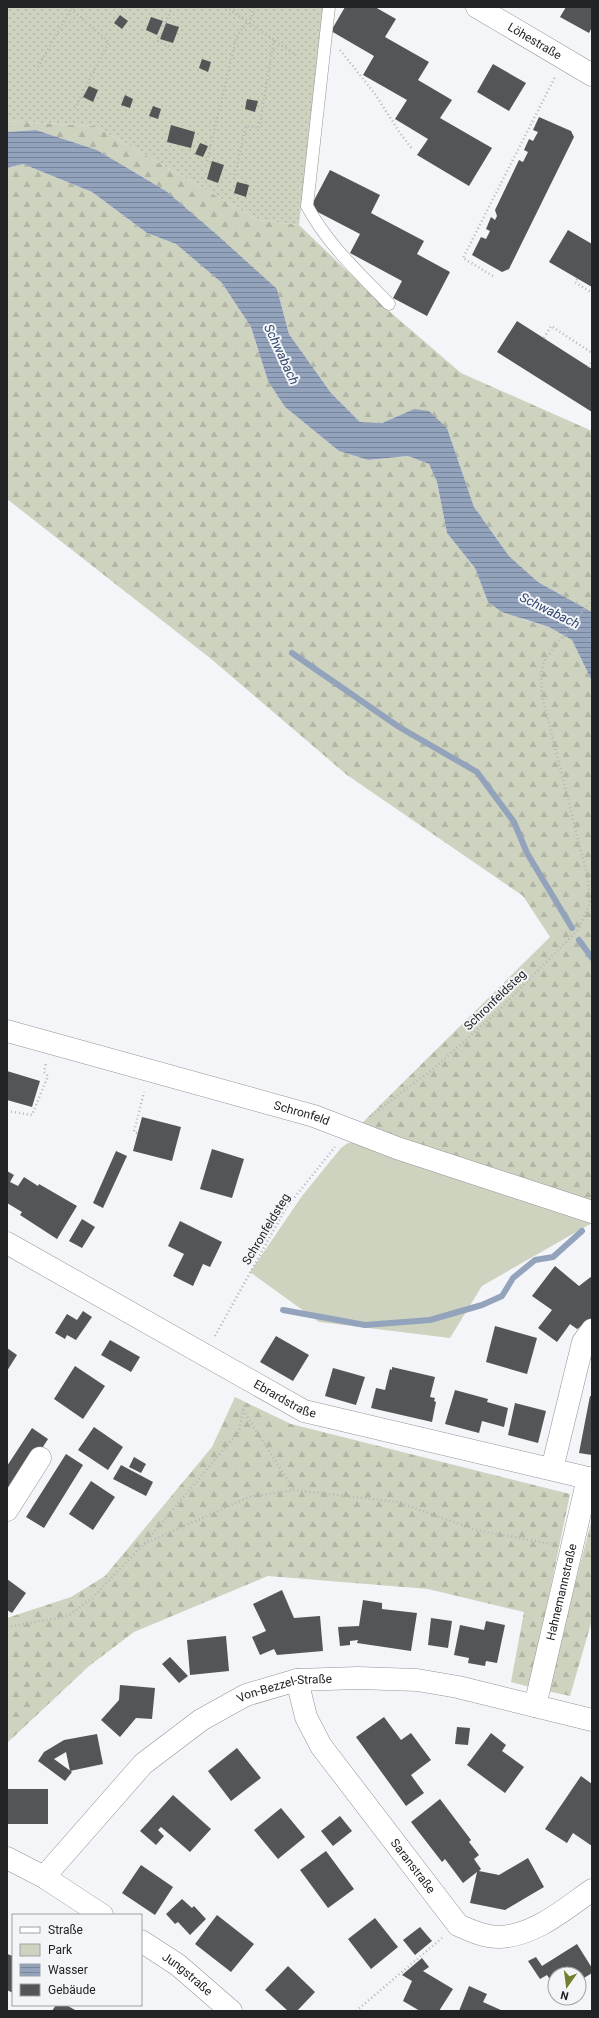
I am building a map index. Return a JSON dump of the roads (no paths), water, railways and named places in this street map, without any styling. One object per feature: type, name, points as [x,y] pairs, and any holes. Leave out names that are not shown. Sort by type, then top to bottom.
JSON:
[{"type":"street","name":"Löhestraße","points":[[477,7],[592,75]]},
{"type":"street","name":"Schronfeld","points":[[7,1031],[314,1116],[397,1148],[592,1212]]},
{"type":"street","name":"Ebrardstraße","points":[[7,1244],[256,1386],[304,1411],[590,1478]]},
{"type":"street","points":[[552,1469],[583,1342],[592,1330]]},
{"type":"street","points":[[7,1510],[40,1458]]},
{"type":"street","name":"Hahnemannstraße","points":[[535,1706],[590,1478]]},
{"type":"street","name":"Von-Bezzel-Straße","points":[[44,1877],[143,1764],[201,1720],[246,1695],[297,1680],[358,1678],[417,1680],[458,1687],[592,1720]]},
{"type":"street","name":"Saranstraße","points":[[297,1680],[306,1717],[320,1746],[458,1925],[477,1933],[499,1937],[522,1932],[547,1921],[592,1890]]},
{"type":"street","points":[[7,1858],[44,1877],[100,1914]]},
{"type":"street","name":"Jungstraße","points":[[142,1942],[178,1965],[232,2011]]},
{"type":"lane","points":[[329,7],[307,206],[318,226],[337,251],[389,304]]},
{"type":"water","name":"Schwabach","points":[[36,130],[97,150],[166,191],[216,234],[277,289],[289,334],[331,393],[360,422],[382,423],[414,409],[429,411],[447,428],[474,507],[509,556],[538,582],[592,612],[592,681],[572,640],[549,627],[502,612],[488,602],[475,568],[447,533],[437,482],[429,464],[408,456],[368,460],[339,451],[285,407],[268,381],[251,327],[222,283],[176,244],[147,233],[92,192],[23,164],[7,168],[7,132]]},
{"type":"waterway","points":[[292,653],[399,727],[477,772],[514,822],[527,853],[572,928]]},
{"type":"waterway","points":[[579,940],[592,958]]},
{"type":"waterway","points":[[283,1310],[365,1325],[430,1320],[482,1305],[502,1296],[513,1278],[535,1260],[553,1257],[582,1231]]}]
